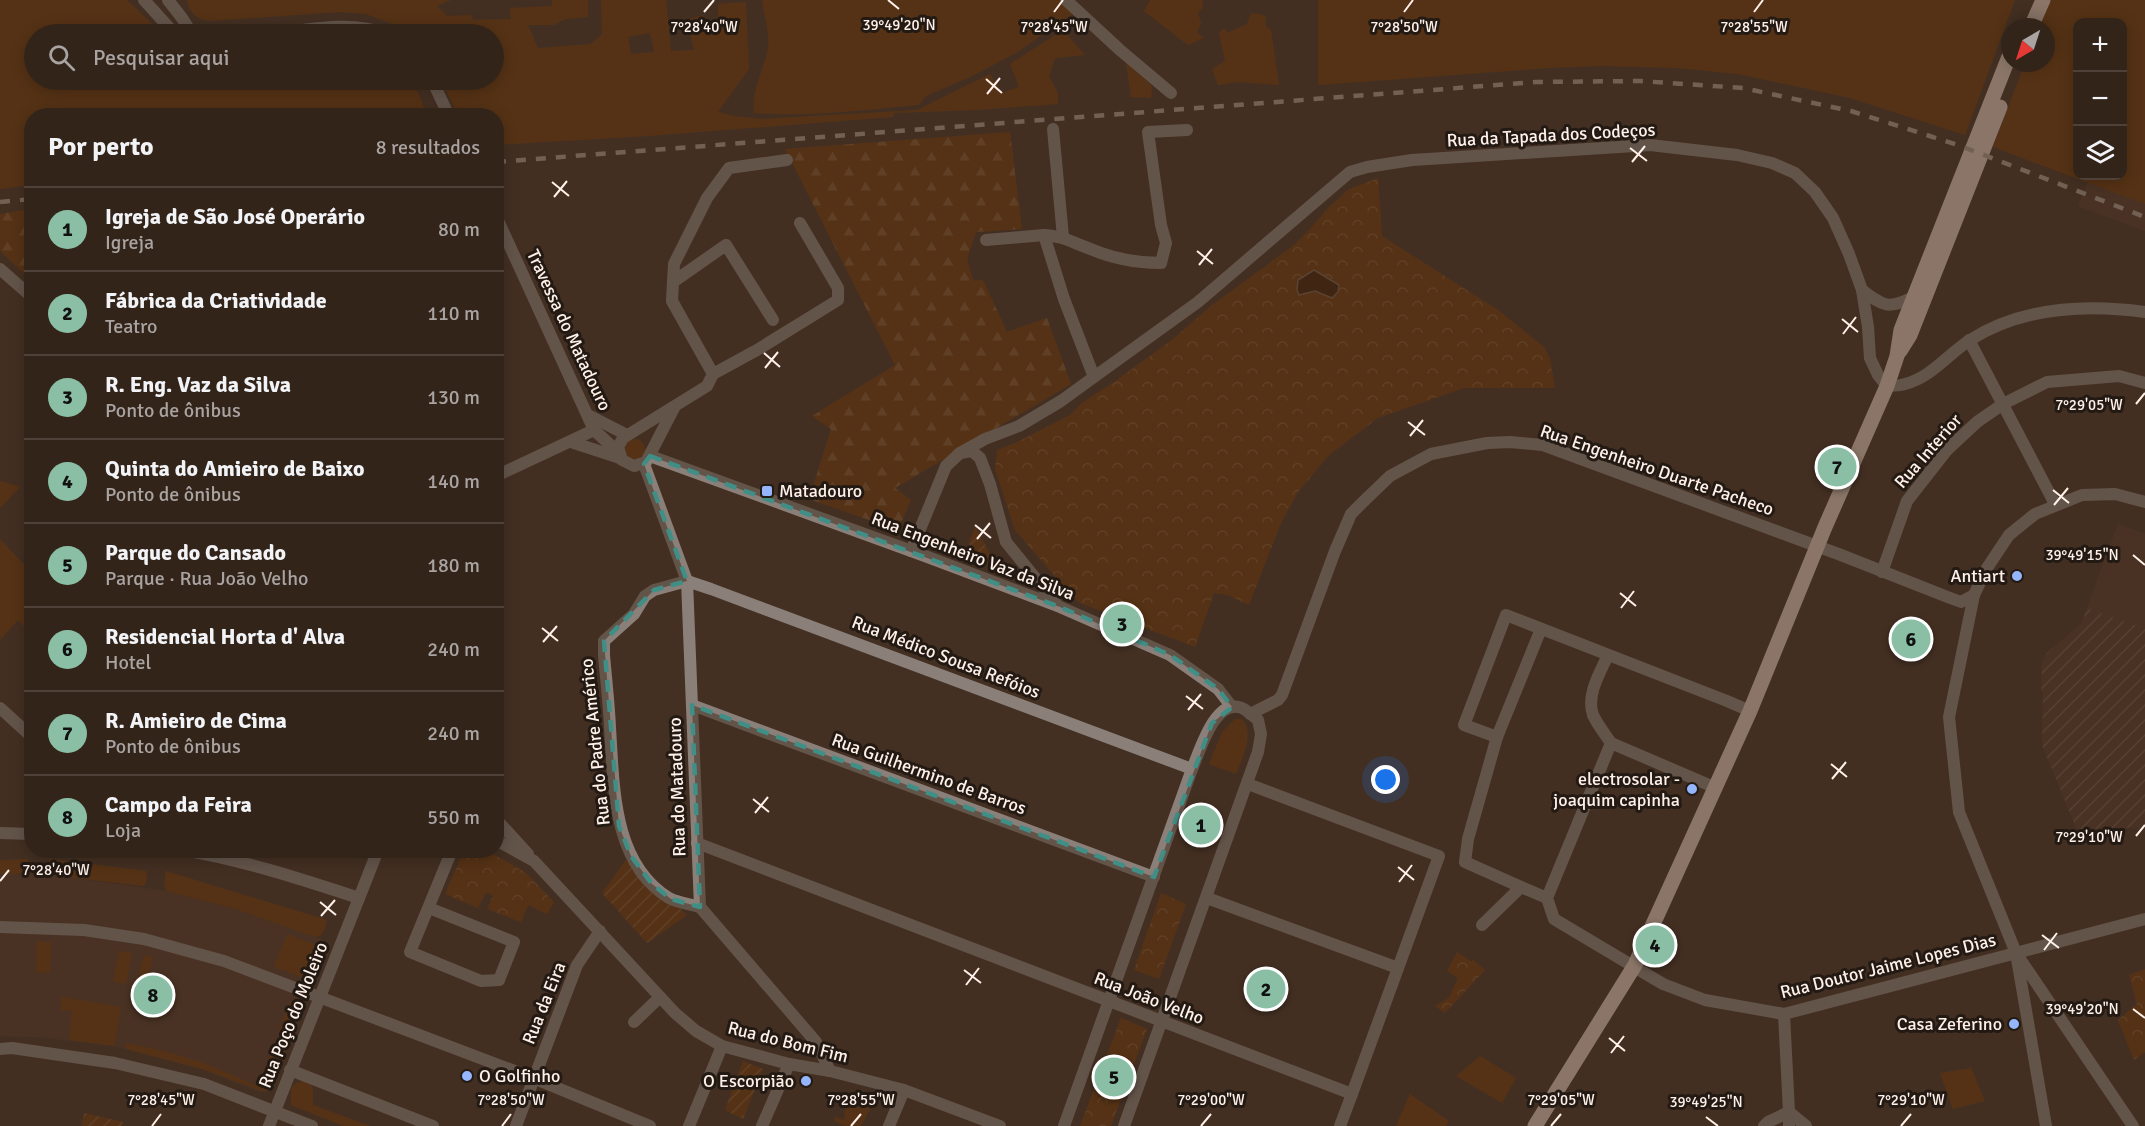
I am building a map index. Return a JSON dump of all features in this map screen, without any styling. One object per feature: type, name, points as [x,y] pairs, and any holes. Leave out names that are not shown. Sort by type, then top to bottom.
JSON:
[{"type":"main road","points":[[2024,18],[2031,0]]},
{"type":"main road","points":[[2035,18],[2043,0]]},
{"type":"main road","points":[[1535,1126],[1635,966],[1716,788],[1750,711],[1816,547],[1887,386],[1897,356],[1900,330],[2003,72]]},
{"type":"main road","points":[[1897,356],[1910,335],[2013,72]]},
{"type":"street","points":[[168,0],[186,24]]},
{"type":"street","points":[[182,18],[183,0]]},
{"type":"street","points":[[1066,0],[1171,93]]},
{"type":"street","points":[[148,2],[166,24]]},
{"type":"street","points":[[437,90],[445,108]]},
{"type":"street","points":[[1053,129],[1063,237]]},
{"type":"street","points":[[986,240],[1044,235],[1063,237],[1089,249],[1115,257],[1138,263],[1161,263],[1166,243],[1161,225],[1149,132],[1186,130]]},
{"type":"street","name":"Rua da Tapada dos Codeços","points":[[1094,377],[1198,302],[1350,172],[1412,160],[1650,145],[1737,155],[1772,163],[1795,173],[1815,192],[1833,218],[1862,290],[1870,358],[1878,375],[1887,386]]},
{"type":"street","points":[[713,374],[672,301],[674,264],[707,198],[729,168],[787,160]]},
{"type":"street","points":[[619,455],[619,442],[707,386],[713,374],[838,300],[838,288],[800,224]]},
{"type":"street","name":"Travessa do Matadouro","points":[[504,233],[594,430],[619,455]]},
{"type":"street","points":[[911,551],[946,466],[960,453],[995,435],[1019,426],[1094,377],[1064,299],[1044,235]]},
{"type":"street","points":[[673,282],[726,245],[773,320]]},
{"type":"street","points":[[0,268],[24,290]]},
{"type":"street","points":[[1862,290],[1879,303],[1893,306],[1913,297]]},
{"type":"street","points":[[1887,386],[1906,384],[1930,371],[1969,340],[2026,315],[2075,308],[2118,308],[2145,312]]},
{"type":"street","points":[[1969,340],[2055,504]]},
{"type":"street","name":"Rua Interior","points":[[1882,572],[1907,501],[1947,450],[1977,422],[2002,404],[2048,381],[2119,376],[2145,383]]},
{"type":"street","points":[[571,442],[619,455],[629,465],[639,466],[648,456],[675,406]]},
{"type":"street","points":[[588,415],[630,434],[645,436],[649,442],[648,456]]},
{"type":"street","points":[[504,472],[594,430]]},
{"type":"street","name":"Rua Engenheiro Duarte Pacheco","points":[[1250,714],[1278,700],[1282,695],[1351,514],[1390,476],[1431,454],[1487,443],[1510,442],[1544,446],[1961,602],[1974,595]]},
{"type":"street","points":[[960,453],[972,451],[980,458],[990,484],[1005,542],[1060,608]]},
{"type":"street","name":"Rua Engenheiro Vaz da Silva","points":[[648,456],[911,551],[1060,608],[1170,656],[1218,689],[1232,707]]},
{"type":"street","name":"Rua do Matadouro","points":[[648,456],[687,581],[700,907]]},
{"type":"street","points":[[2133,1126],[2016,953],[1959,812],[1948,717],[1974,595],[1987,568],[2009,535],[2035,514],[2082,495],[2115,494],[2145,502]]},
{"type":"street","name":"Rua Médico Sousa Refóios","points":[[687,581],[711,588],[1192,769]]},
{"type":"street","name":"Rua do Padre Américo","points":[[687,581],[654,590],[645,596],[634,614],[604,641],[604,655],[612,767],[619,826],[631,856],[652,884],[671,898],[700,907]]},
{"type":"street","points":[[1497,737],[1464,725],[1506,615],[1750,711]]},
{"type":"street","points":[[1541,629],[1497,737],[1468,838],[1466,862],[1547,898],[1611,743]]},
{"type":"street","points":[[1608,655],[1597,680],[1591,702],[1594,715],[1611,743],[1716,788]]},
{"type":"street","name":"Rua Guilhermino de Barros","points":[[692,705],[1154,877]]},
{"type":"street","points":[[1064,1126],[1192,769],[1212,723],[1221,712],[1232,707],[1244,709],[1258,720],[1261,734],[1248,784],[1124,1126]]},
{"type":"street","points":[[0,708],[24,729]]},
{"type":"street","points":[[1248,784],[1439,856],[1340,1126]]},
{"type":"street","points":[[504,828],[534,861]]},
{"type":"street","points":[[0,833],[24,834]]},
{"type":"street","name":"Rua João Velho","points":[[697,843],[1109,1003],[1352,1094]]},
{"type":"street","name":"Rua do Bom Fim","points":[[504,844],[534,861],[675,1013],[696,1031],[722,1046],[904,1090],[1000,1126]]},
{"type":"street","points":[[217,858],[297,877],[358,898]]},
{"type":"street","name":"Rua Poço do Moleiro","points":[[268,1126],[375,858]]},
{"type":"street","points":[[429,908],[514,942],[499,980],[481,981],[410,952],[449,858]]},
{"type":"street","points":[[1482,925],[1521,887]]},
{"type":"street","points":[[1207,898],[1398,968]]},
{"type":"street","name":"Rua Doutor Jaime Lopes Dias","points":[[1547,898],[1554,919],[1663,984],[1705,1000],[1784,1014],[2145,919]]},
{"type":"street","points":[[700,907],[816,1042],[830,1071]]},
{"type":"street","points":[[0,927],[84,930],[144,939],[224,960],[533,1078],[650,1126]]},
{"type":"street","name":"Rua da Eira","points":[[516,1126],[577,965],[600,931]]},
{"type":"street","points":[[2016,953],[2046,1126]]},
{"type":"street","points":[[634,1022],[660,997]]},
{"type":"street","points":[[1784,1014],[1789,1126]]},
{"type":"street","points":[[689,1126],[722,1046]]},
{"type":"street","points":[[0,1049],[12,1048],[137,1068],[204,1084],[312,1126]]},
{"type":"street","points":[[762,1126],[789,1064]]},
{"type":"street","points":[[290,1070],[433,1126]]},
{"type":"street","points":[[890,1126],[904,1090]]},
{"type":"street","points":[[1764,1126],[1789,1112]]},
{"type":"street","points":[[1789,1112],[1806,1126]]},
{"type":"highlighted area","points":[[650,456],[1060,607],[1170,655],[1218,689],[1232,707],[1212,723],[1154,877],[692,705],[700,907],[671,899],[652,884],[631,856],[619,826],[604,641],[654,590],[687,581],[644,464]]},
{"type":"shaded area","points":[[2088,180],[2102,180],[2145,194],[2145,231],[2078,206]]},
{"type":"shaded area","points":[[1314,270],[1339,285],[1338,292],[1332,298],[1315,291],[1299,295],[1298,280]]},
{"type":"shaded area","points":[[2118,524],[2145,534],[2145,629],[2087,608]]},
{"type":"shaded area","points":[[2087,608],[2145,629],[2145,827],[2077,830],[2042,745],[2042,664],[2046,654],[2081,624]]},
{"type":"shaded area","points":[[0,874],[51,875],[166,891],[236,909],[326,941],[270,1090],[257,1091],[202,1069],[114,1046],[40,1037],[0,1036]]},
{"type":"green space","points":[[0,0],[127,0],[152,24],[24,24],[24,90],[417,90],[424,108],[24,108],[24,186],[0,189]]},
{"type":"green space","points":[[187,0],[451,0],[437,6],[447,16],[472,15],[473,20],[511,19],[510,8],[552,6],[552,0],[588,0],[588,17],[565,19],[554,25],[528,25],[538,48],[591,44],[602,34],[601,0],[666,0],[671,51],[694,50],[687,20],[703,15],[711,32],[718,24],[718,4],[746,2],[749,69],[718,112],[761,119],[917,110],[990,74],[1002,93],[1019,87],[1010,64],[1063,30],[1085,55],[1055,58],[1049,76],[1058,93],[1058,104],[894,113],[893,117],[504,145],[504,108],[455,108],[446,90],[504,90],[504,24],[392,24],[366,14],[340,12],[209,21],[194,15]],"holes":[[[650,33],[654,52],[631,54],[628,37]]]},
{"type":"green space","points":[[762,0],[1066,0],[1077,11],[1016,53],[970,77],[926,96],[919,105],[837,112],[775,114],[754,113],[754,96],[768,48],[768,31]]},
{"type":"green space","points":[[1150,0],[1203,0],[1202,9],[1198,13],[1201,23],[1197,32],[1204,38],[1188,45],[1144,11]]},
{"type":"green space","points":[[1318,0],[2015,0],[2008,18],[2001,18],[2001,38],[1965,135],[1850,98],[1738,74],[1677,68],[1603,66],[1548,68],[1318,85]]},
{"type":"green space","points":[[2051,0],[2145,0],[2145,204],[2081,180],[2127,180],[2127,18],[2073,18],[2073,177],[1993,147],[2022,72],[2055,72],[2055,18],[2043,18]]},
{"type":"green space","points":[[1251,13],[1265,15],[1266,27],[1271,30],[1279,85],[1238,82],[1218,85],[1212,69],[1225,61],[1219,33],[1224,28],[1227,33],[1247,24]]},
{"type":"green space","points":[[1126,63],[1152,86],[1151,98],[1131,97]]},
{"type":"green space","points":[[1010,132],[1022,229],[976,232],[967,258],[973,280],[983,280],[1007,332],[1047,318],[1071,384],[895,488],[911,500],[898,530],[809,499],[831,429],[812,416],[895,365],[785,149]]},
{"type":"green space","points":[[1378,178],[1382,236],[1498,310],[1544,347],[1550,359],[1555,388],[1464,388],[1378,418],[1329,455],[1298,492],[1281,523],[1249,605],[1228,595],[1214,593],[1195,647],[1080,603],[1015,530],[995,469],[997,450],[1070,415],[1082,403],[1173,339],[1211,306],[1294,245],[1349,189]]},
{"type":"green space","points":[[24,210],[24,273],[0,251],[0,214]]},
{"type":"green space","points":[[635,439],[642,442],[645,449],[642,456],[635,459],[628,456],[625,449],[628,442]]},
{"type":"green space","points":[[0,481],[20,487],[0,508]]},
{"type":"green space","points":[[975,527],[998,568],[964,556]]},
{"type":"green space","points":[[0,539],[24,564],[24,626],[18,620],[0,640]]},
{"type":"green space","points":[[1235,719],[1241,719],[1245,724],[1248,738],[1236,774],[1209,764],[1222,732]]},
{"type":"green space","points":[[461,858],[500,858],[526,873],[554,902],[547,914],[528,905],[521,922],[487,909],[493,896],[486,892],[478,908],[445,894]]},
{"type":"green space","points":[[28,859],[28,865],[23,872],[0,874],[0,860]]},
{"type":"green space","points":[[49,859],[147,871],[146,882],[143,886],[51,875]]},
{"type":"green space","points":[[626,860],[687,915],[647,943],[602,893]]},
{"type":"green space","points":[[166,871],[327,920],[325,929],[322,934],[315,937],[236,909],[166,891],[164,883]]},
{"type":"green space","points":[[1161,893],[1186,904],[1159,979],[1134,970]]},
{"type":"green space","points":[[287,934],[324,948],[313,977],[305,978],[274,967]]},
{"type":"green space","points":[[37,941],[51,942],[50,973],[36,972]]},
{"type":"green space","points":[[119,951],[132,953],[126,984],[113,981]]},
{"type":"green space","points":[[1457,952],[1472,962],[1472,959],[1485,970],[1445,1013],[1435,1006],[1449,998],[1458,978],[1447,971]]},
{"type":"green space","points":[[144,955],[153,957],[145,987],[136,985]]},
{"type":"green space","points":[[2145,969],[2145,1052],[2134,1060],[2118,1020],[2137,1004],[2129,975]]},
{"type":"green space","points":[[62,997],[121,1007],[114,1046],[69,1040],[72,1011],[60,1010]]},
{"type":"green space","points":[[290,1002],[296,1004],[300,1012],[290,1036],[278,1033]]},
{"type":"green space","points":[[1121,1018],[1147,1029],[1111,1126],[1080,1126]]},
{"type":"green space","points":[[277,1038],[288,1042],[270,1090],[265,1092],[202,1069],[126,1049],[126,1043],[164,1051],[204,1063],[258,1086]]},
{"type":"green space","points":[[1480,1056],[1516,1078],[1502,1103],[1456,1076]]},
{"type":"green space","points":[[743,1061],[763,1069],[743,1119],[725,1110]]},
{"type":"green space","points":[[1971,1068],[1985,1101],[1953,1109],[1940,1073]]},
{"type":"green space","points":[[303,1081],[311,1084],[313,1105],[370,1126],[343,1126],[291,1105],[291,1088]]},
{"type":"green space","points":[[1410,1094],[1449,1121],[1446,1126],[1396,1126]]},
{"type":"green space","points":[[847,1100],[871,1107],[861,1126],[846,1126],[834,1121],[835,1117],[844,1120]]},
{"type":"green space","points":[[84,1113],[123,1122],[121,1126],[82,1126]]},
{"type":"railway","points":[[504,161],[1536,82],[1640,81],[1743,88],[1851,111],[1958,145],[2145,217]]},
{"type":"railway","points":[[0,202],[24,200]]},
{"type":"place","name":"R. Amieiro de Cima","points":[[1837,467]]},
{"type":"place","name":"Matadouro","points":[[767,491]]},
{"type":"place","name":"Antiart","points":[[2017,576]]},
{"type":"place","name":"R. Eng. Vaz da Silva","points":[[1122,624]]},
{"type":"place","name":"Residencial Horta d' Alva","points":[[1911,639]]},
{"type":"place","name":"electrosolar - joaquim capinha","points":[[1692,789]]},
{"type":"place","name":"Igreja de São José Operário","points":[[1201,825]]},
{"type":"place","name":"Quinta do Amieiro de Baixo","points":[[1655,945]]},
{"type":"place","name":"Fábrica da Criatividade","points":[[1266,989]]},
{"type":"place","name":"Campo da Feira","points":[[153,995]]},
{"type":"place","name":"Casa Zeferino","points":[[2014,1024]]},
{"type":"place","name":"O Golfinho","points":[[467,1076]]},
{"type":"place","name":"Parque do Cansado","points":[[1114,1077]]},
{"type":"place","name":"O Escorpião","points":[[806,1081]]}]
